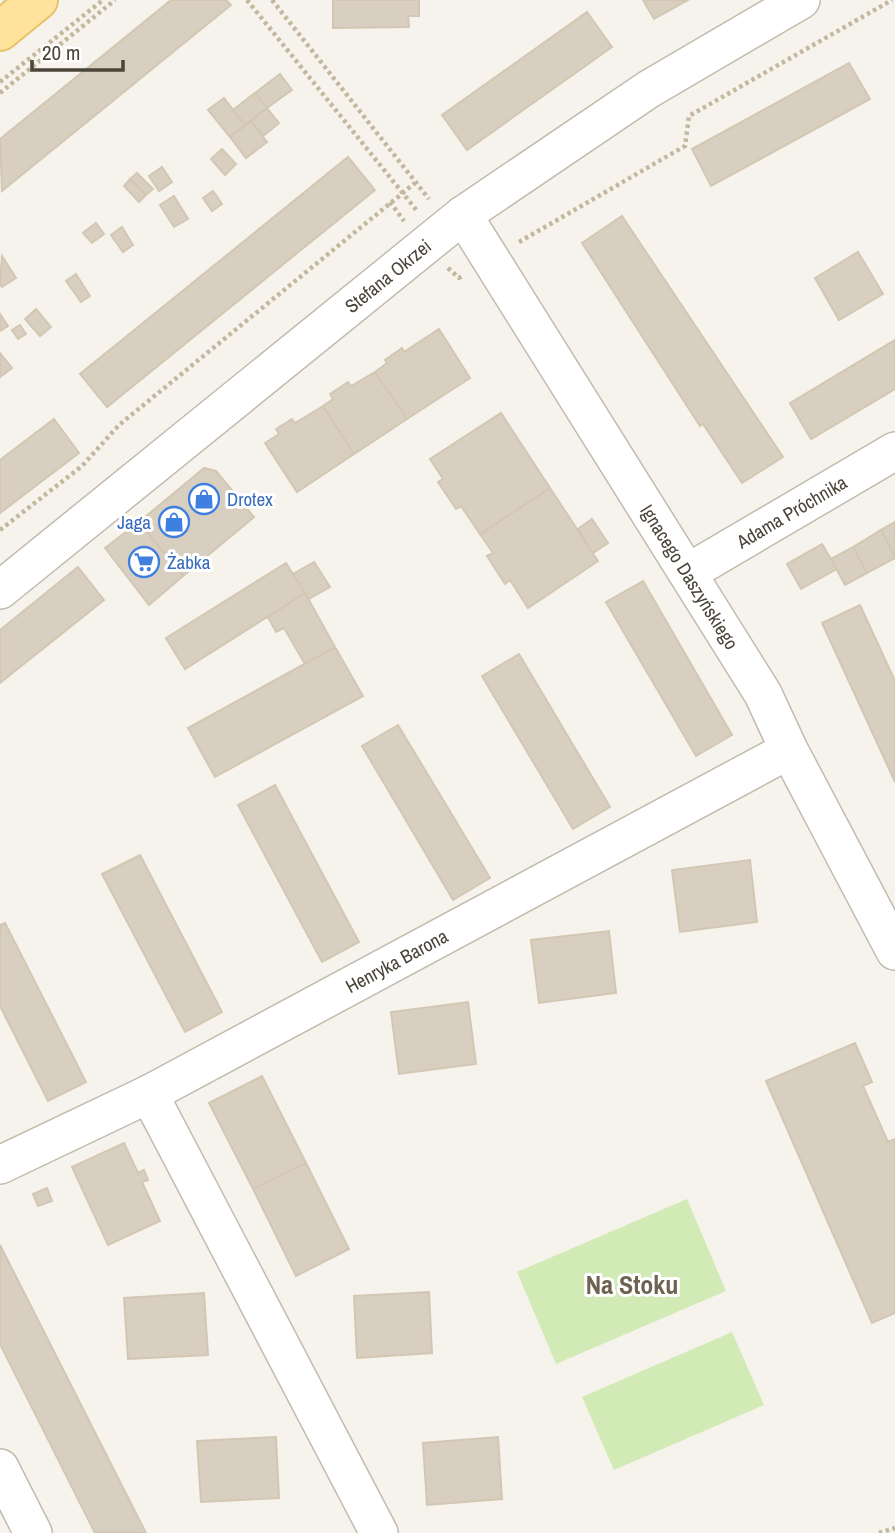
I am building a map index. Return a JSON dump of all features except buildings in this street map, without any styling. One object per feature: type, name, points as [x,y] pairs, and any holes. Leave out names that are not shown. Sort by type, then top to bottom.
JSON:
[{"type":"main road","points":[[0,31],[38,0]]},
{"type":"street","name":"Stefana Okrzei","points":[[0,590],[441,232],[649,89],[801,0]]},
{"type":"street","name":"Ignacego Daszyńskiego","points":[[441,232],[490,258],[689,572],[763,694],[789,750],[895,951]]},
{"type":"street","name":"Adama Próchnika","points":[[689,572],[895,451]]},
{"type":"street","name":"Henryka Barona","points":[[0,1165],[149,1094],[789,750]]},
{"type":"street","points":[[149,1094],[379,1533]]},
{"type":"street","points":[[0,1468],[33,1533]]},
{"type":"path","points":[[0,82],[103,0]]},
{"type":"path","points":[[0,93],[115,0]]},
{"type":"path","points":[[247,0],[402,192],[441,232],[459,278],[685,146],[689,116],[892,0]]},
{"type":"path","points":[[272,0],[428,200]]},
{"type":"path","points":[[0,530],[82,466],[119,425],[415,183]]},
{"type":"path","points":[[390,202],[441,232]]},
{"type":"path","points":[[879,1533],[895,1528]]},
{"type":"green space","points":[[687,1199],[726,1291],[556,1364],[517,1272]]},
{"type":"green space","points":[[732,1332],[764,1405],[614,1470],[582,1397]]},
{"type":"place","name":"Drotex","points":[[204,499]]},
{"type":"place","name":"Jaga","points":[[174,522]]},
{"type":"place","name":"Żabka","points":[[144,562]]},
{"type":"district","name":"Na Stoku","points":[[632,1284]]}]
